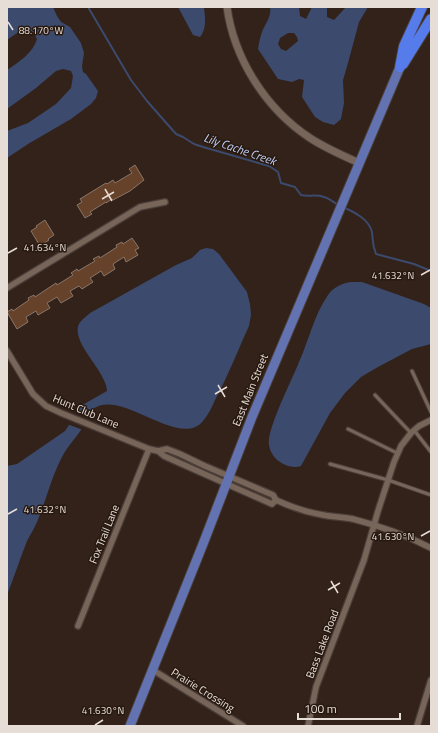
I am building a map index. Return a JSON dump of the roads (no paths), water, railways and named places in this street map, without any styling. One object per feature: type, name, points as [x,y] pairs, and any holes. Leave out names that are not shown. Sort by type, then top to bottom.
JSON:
[{"type":"highway","points":[[400,67],[404,46],[422,7]]},
{"type":"highway","points":[[400,67],[431,19]]},
{"type":"main road","name":"East Main Street","points":[[130,726],[178,608],[259,400],[400,67]]},
{"type":"street","points":[[227,7],[239,51],[258,87],[268,99],[287,119],[310,138],[359,163]]},
{"type":"street","points":[[7,288],[140,207],[165,202]]},
{"type":"street","name":"Hunt Club Lane","points":[[7,351],[29,388],[46,406],[149,449],[158,451],[167,449],[272,504],[276,500]]},
{"type":"street","points":[[413,432],[431,420]]},
{"type":"street","name":"Bass Lake Road","points":[[308,726],[316,687],[354,590],[397,453],[400,446],[413,432]]},
{"type":"street","name":"Fox Trail Lane","points":[[78,626],[149,449]]},
{"type":"street","name":"Hunt Club Lane","points":[[158,451],[164,456],[273,495],[276,500],[297,509],[352,519],[374,525],[400,533],[431,548]]},
{"type":"street","name":"Prairie Crossing","points":[[153,670],[243,726]]},
{"type":"street","points":[[417,726],[431,680]]},
{"type":"lane","points":[[412,371],[431,412]]},
{"type":"lane","points":[[374,395],[413,432],[431,452]]},
{"type":"lane","points":[[348,429],[397,453]]},
{"type":"lane","points":[[330,464],[388,480],[431,495]]},
{"type":"water","points":[[7,7],[53,7],[61,22],[70,27],[81,43],[84,53],[82,66],[83,72],[98,91],[96,98],[91,104],[71,119],[7,158],[7,131],[28,123],[56,104],[71,88],[73,76],[71,71],[63,69],[56,71],[7,109],[7,70],[29,53],[37,39],[33,32],[26,30],[19,32],[7,40]]},
{"type":"water","points":[[178,7],[204,7],[205,27],[200,37],[193,35]]},
{"type":"water","points":[[270,7],[299,7],[300,16],[306,19],[312,7],[327,7],[327,17],[334,20],[346,7],[368,7],[359,22],[343,80],[344,103],[341,119],[334,125],[323,122],[315,117],[302,97],[304,80],[299,79],[292,82],[278,79],[258,49],[261,34],[269,17]],"holes":[[[288,33],[294,33],[298,41],[286,51],[281,49],[278,44],[280,38]]]},
{"type":"water","points":[[206,248],[213,249],[219,254],[247,292],[251,315],[249,326],[210,411],[203,421],[193,428],[180,428],[165,424],[119,406],[105,405],[93,409],[81,430],[64,453],[58,465],[36,525],[27,541],[7,595],[7,466],[17,464],[65,431],[77,408],[107,391],[101,375],[80,339],[78,331],[79,324],[90,313],[176,265],[192,258],[200,250]]},
{"type":"water","points":[[362,282],[424,304],[431,308],[431,344],[412,349],[361,377],[345,393],[330,413],[301,466],[291,467],[281,463],[270,450],[269,438],[272,428],[303,354],[315,319],[323,303],[330,292],[335,288],[342,284]]},
{"type":"waterway","name":"Lily Cache Creek","points":[[88,7],[131,80],[176,134],[194,144],[269,166],[278,172],[281,183],[295,187],[301,195],[321,196],[328,198],[339,205]]},
{"type":"waterway","name":"Lily Cache Creek","points":[[343,207],[360,216],[368,223],[372,232],[373,245],[376,254],[414,264],[431,271]]}]
